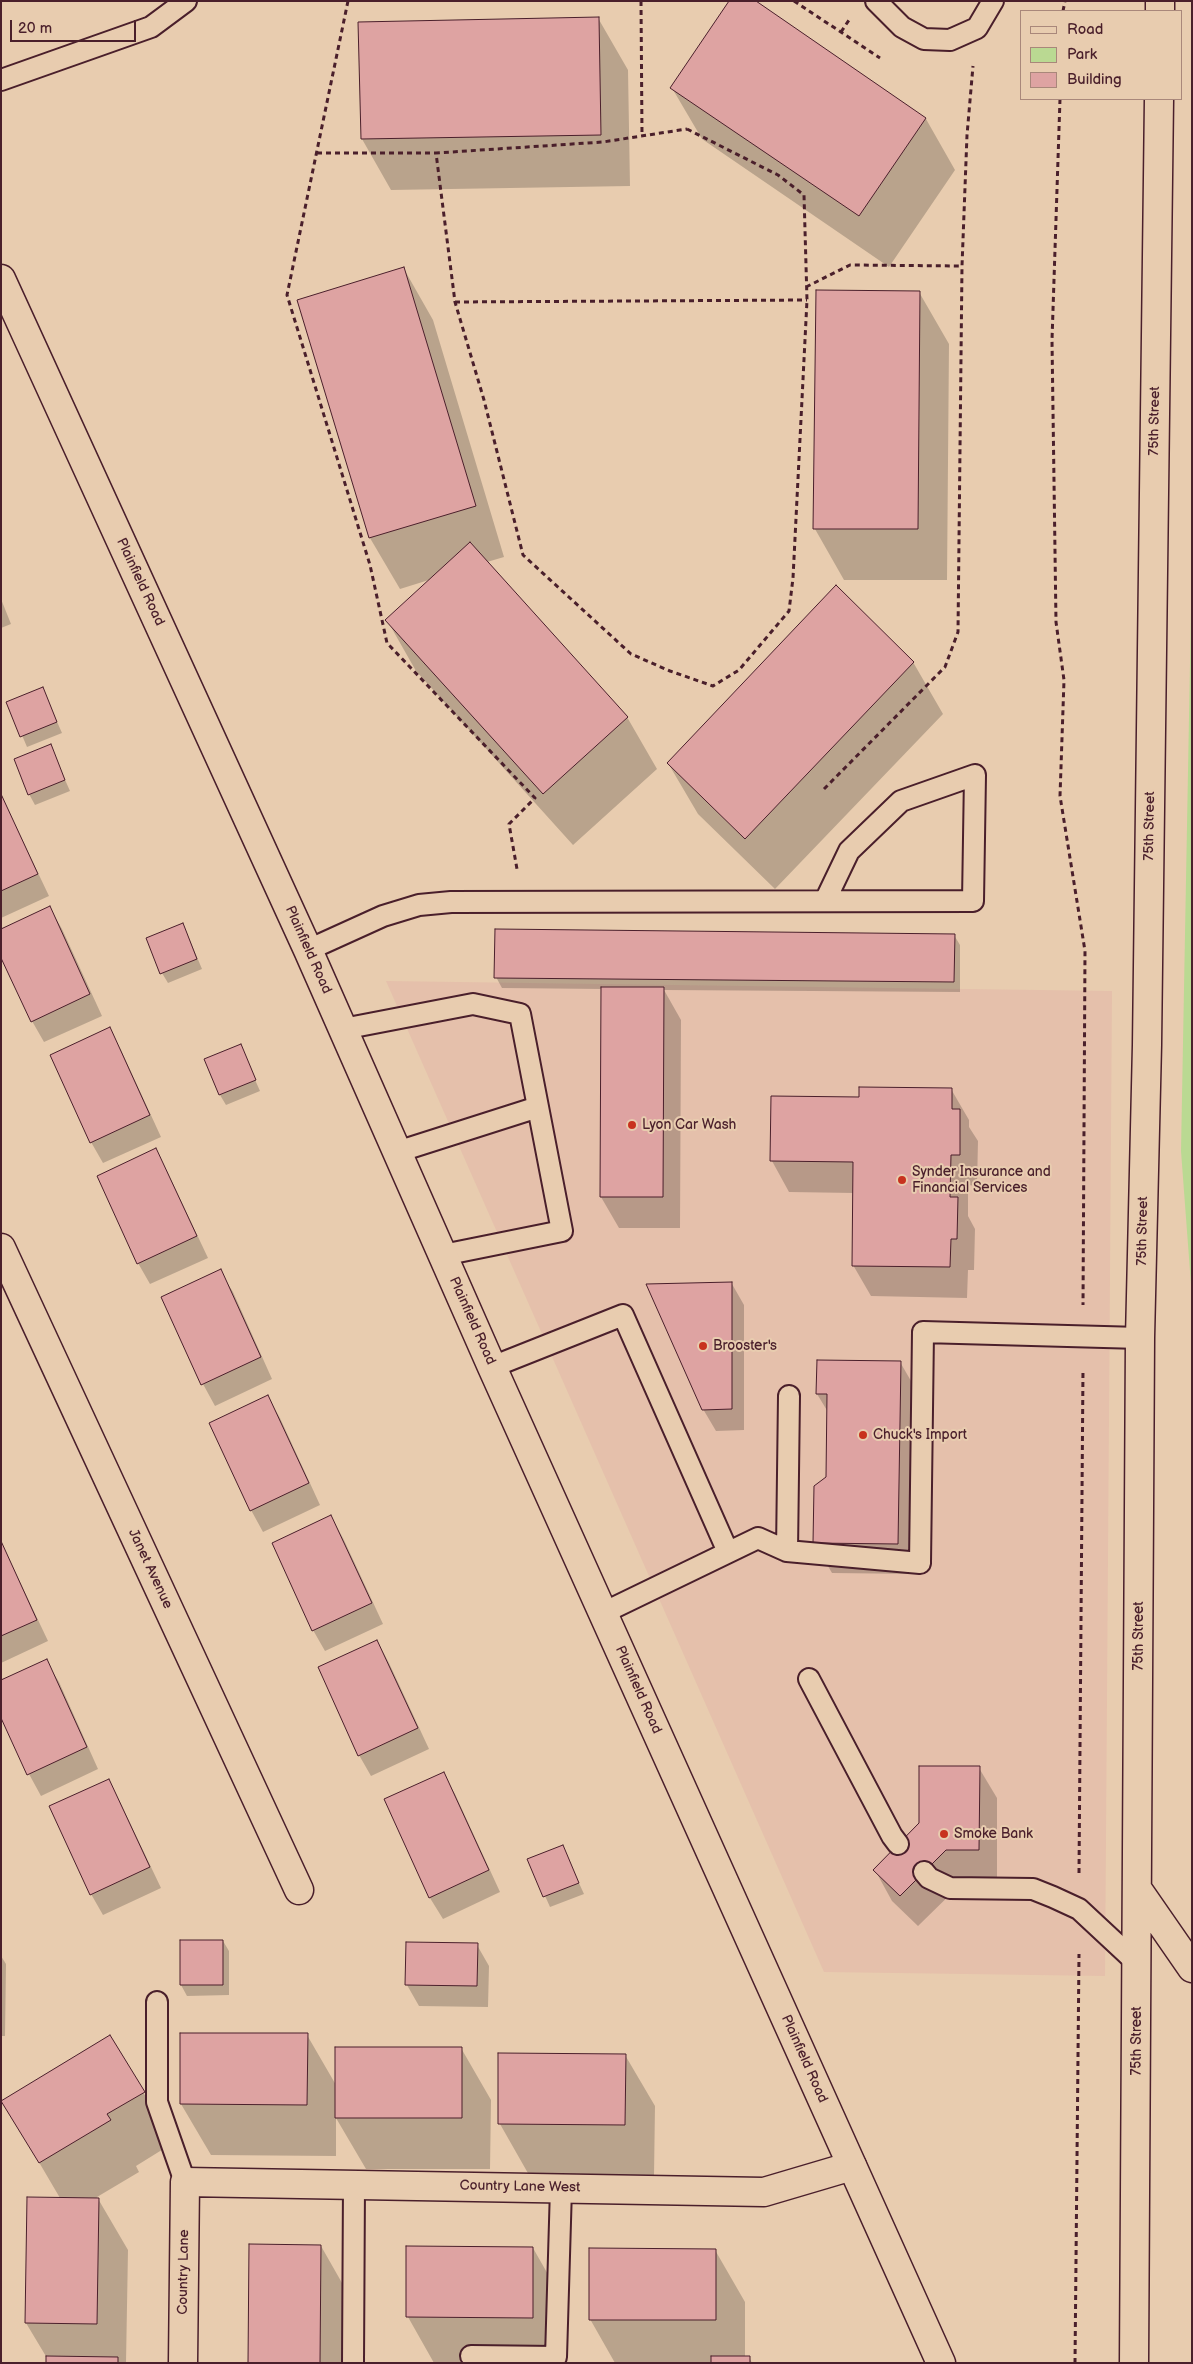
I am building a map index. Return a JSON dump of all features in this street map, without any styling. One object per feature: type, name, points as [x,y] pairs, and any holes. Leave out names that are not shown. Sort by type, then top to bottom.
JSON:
[{"type":"main road","name":"75th Street","points":[[1134,2363],[1140,1338],[1147,1055],[1159,100]]},
{"type":"main road","name":"Plainfield Road","points":[[1,279],[344,1029],[492,1367],[942,2363]]},
{"type":"main road","name":"Janet Avenue","points":[[1,1248],[299,1890]]},
{"type":"main road","points":[[1138,1890],[1192,1968]]},
{"type":"main road","name":"Country Lane West","points":[[185,2182],[764,2192],[852,2166]]},
{"type":"main road","name":"Country Lane","points":[[183,2363],[185,2182]]},
{"type":"lane","points":[[1,80],[151,27],[186,1]]},
{"type":"lane","points":[[876,1],[902,26],[924,39],[950,40],[976,28],[993,1]]},
{"type":"lane","points":[[308,950],[383,916],[419,906],[451,902],[973,901],[975,775],[901,801],[849,851],[825,901]]},
{"type":"lane","points":[[344,1029],[473,1004],[520,1014],[562,1231],[443,1254]]},
{"type":"lane","points":[[397,1152],[538,1107]]},
{"type":"lane","points":[[492,1367],[623,1315],[728,1552]]},
{"type":"lane","points":[[603,1612],[758,1538],[787,1551],[920,1563],[923,1332],[1140,1338]]},
{"type":"lane","points":[[787,1551],[789,1396]]},
{"type":"lane","points":[[809,1679],[898,1844]]},
{"type":"lane","points":[[924,1872],[929,1878],[950,1888],[1033,1889],[1053,1897],[1079,1909],[1137,1963]]},
{"type":"lane","points":[[158,2002],[158,2102],[185,2182]]},
{"type":"lane","points":[[353,2363],[354,2184]]},
{"type":"lane","points":[[471,2356],[556,2357],[561,2188]]},
{"type":"path","points":[[348,1],[287,294],[370,565],[387,643],[535,798],[509,824],[516,869],[536,902]]},
{"type":"path","points":[[641,1],[642,135]]},
{"type":"path","points":[[794,1],[880,58]]},
{"type":"path","points":[[824,789],[945,667],[958,632],[962,266],[967,135],[976,28]]},
{"type":"path","points":[[1060,100],[1052,340],[1056,622],[1064,680],[1060,796],[1085,951],[1083,1307]]},
{"type":"path","points":[[317,153],[436,153],[603,142],[687,129],[778,175],[804,195],[807,300],[793,578],[789,611],[739,670],[713,686],[670,671],[631,654],[523,554],[484,400],[455,302],[436,153]]},
{"type":"path","points":[[806,288],[850,265],[962,266]]},
{"type":"path","points":[[455,302],[807,300]]},
{"type":"path","points":[[1079,1878],[1083,1375]]},
{"type":"path","points":[[1075,2363],[1079,1947]]},
{"type":"shaded area","points":[[386,981],[1112,991],[1105,1976],[824,1972]]},
{"type":"green space","points":[[1192,554],[1192,1298],[1181,1151]]},
{"type":"building","points":[[729,1],[756,1],[926,118],[859,216],[670,88]]},
{"type":"building","points":[[599,17],[601,135],[361,139],[358,22]]},
{"type":"building","points":[[404,267],[476,506],[369,538],[297,300]]},
{"type":"building","points":[[816,290],[920,291],[918,529],[813,529]]},
{"type":"building","points":[[470,542],[628,717],[543,794],[385,620]]},
{"type":"building","points":[[836,585],[914,662],[745,839],[667,763]]},
{"type":"building","points":[[43,687],[57,722],[20,737],[6,702]]},
{"type":"building","points":[[51,744],[65,780],[28,795],[14,759]]},
{"type":"building","points":[[1,794],[38,874],[1,891]]},
{"type":"building","points":[[50,906],[90,994],[31,1022],[1,958],[1,929]]},
{"type":"building","points":[[183,923],[197,959],[160,974],[146,938]]},
{"type":"building","points":[[495,929],[955,934],[954,982],[494,978]]},
{"type":"building","name":"Lyon Car Wash","points":[[601,987],[664,987],[663,1197],[600,1197]]},
{"type":"building","points":[[110,1027],[150,1115],[90,1143],[50,1055]]},
{"type":"building","points":[[241,1044],[256,1080],[219,1095],[204,1059]]},
{"type":"building","name":"Synder Insurance and Financial Services","points":[[859,1087],[952,1088],[952,1109],[960,1109],[960,1155],[951,1155],[950,1197],[958,1197],[957,1239],[951,1239],[950,1267],[852,1266],[853,1162],[770,1161],[771,1096],[859,1097]]},
{"type":"building","points":[[156,1148],[197,1236],[137,1264],[97,1176]]},
{"type":"building","points":[[221,1269],[261,1357],[201,1385],[161,1297]]},
{"type":"building","name":"Brooster's","points":[[732,1282],[732,1409],[702,1410],[646,1284]]},
{"type":"building","name":"Chuck's Import","points":[[817,1360],[901,1361],[898,1544],[813,1543],[814,1486],[826,1477],[827,1394],[816,1394]]},
{"type":"building","points":[[268,1395],[309,1483],[250,1511],[209,1423]]},
{"type":"building","points":[[331,1515],[372,1603],[312,1631],[272,1543]]},
{"type":"building","points":[[1,1541],[37,1620],[1,1636]]},
{"type":"building","points":[[377,1640],[418,1728],[358,1756],[318,1667]]},
{"type":"building","points":[[47,1659],[87,1747],[27,1775],[1,1718],[1,1680]]},
{"type":"building","name":"Smoke Bank","points":[[919,1766],[980,1766],[979,1850],[946,1850],[900,1896],[873,1870],[919,1823]]},
{"type":"building","points":[[444,1772],[489,1870],[429,1898],[384,1799]]},
{"type":"building","points":[[109,1779],[150,1867],[90,1895],[49,1806]]},
{"type":"building","points":[[563,1845],[579,1883],[543,1897],[527,1859]]},
{"type":"building","points":[[180,1940],[223,1940],[223,1985],[180,1985]]},
{"type":"building","points":[[406,1942],[478,1943],[477,1986],[405,1985]]},
{"type":"building","points":[[180,2033],[308,2033],[307,2105],[180,2104]]},
{"type":"building","points":[[110,2035],[145,2092],[107,2114],[111,2120],[39,2163],[1,2101]]},
{"type":"building","points":[[335,2047],[462,2047],[462,2118],[335,2118]]},
{"type":"building","points":[[498,2053],[626,2054],[625,2125],[498,2124]]},
{"type":"building","points":[[27,2197],[99,2198],[97,2324],[25,2323]]},
{"type":"building","points":[[249,2244],[321,2245],[320,2363],[248,2363]]},
{"type":"building","points":[[406,2246],[533,2247],[533,2318],[406,2317]]},
{"type":"building","points":[[589,2248],[716,2249],[716,2320],[589,2320]]},
{"type":"building","points":[[46,2356],[118,2357],[118,2363],[46,2363]]},
{"type":"building","points":[[711,2356],[750,2356],[750,2363],[711,2363]]},
{"type":"place","name":"Lyon Car Wash","points":[[632,1125]]},
{"type":"place","name":"Synder Insurance and Financial Services","points":[[902,1180]]},
{"type":"place","name":"Brooster's","points":[[703,1346]]},
{"type":"place","name":"Chuck's Import","points":[[863,1435]]},
{"type":"place","name":"Smoke Bank","points":[[944,1834]]}]
